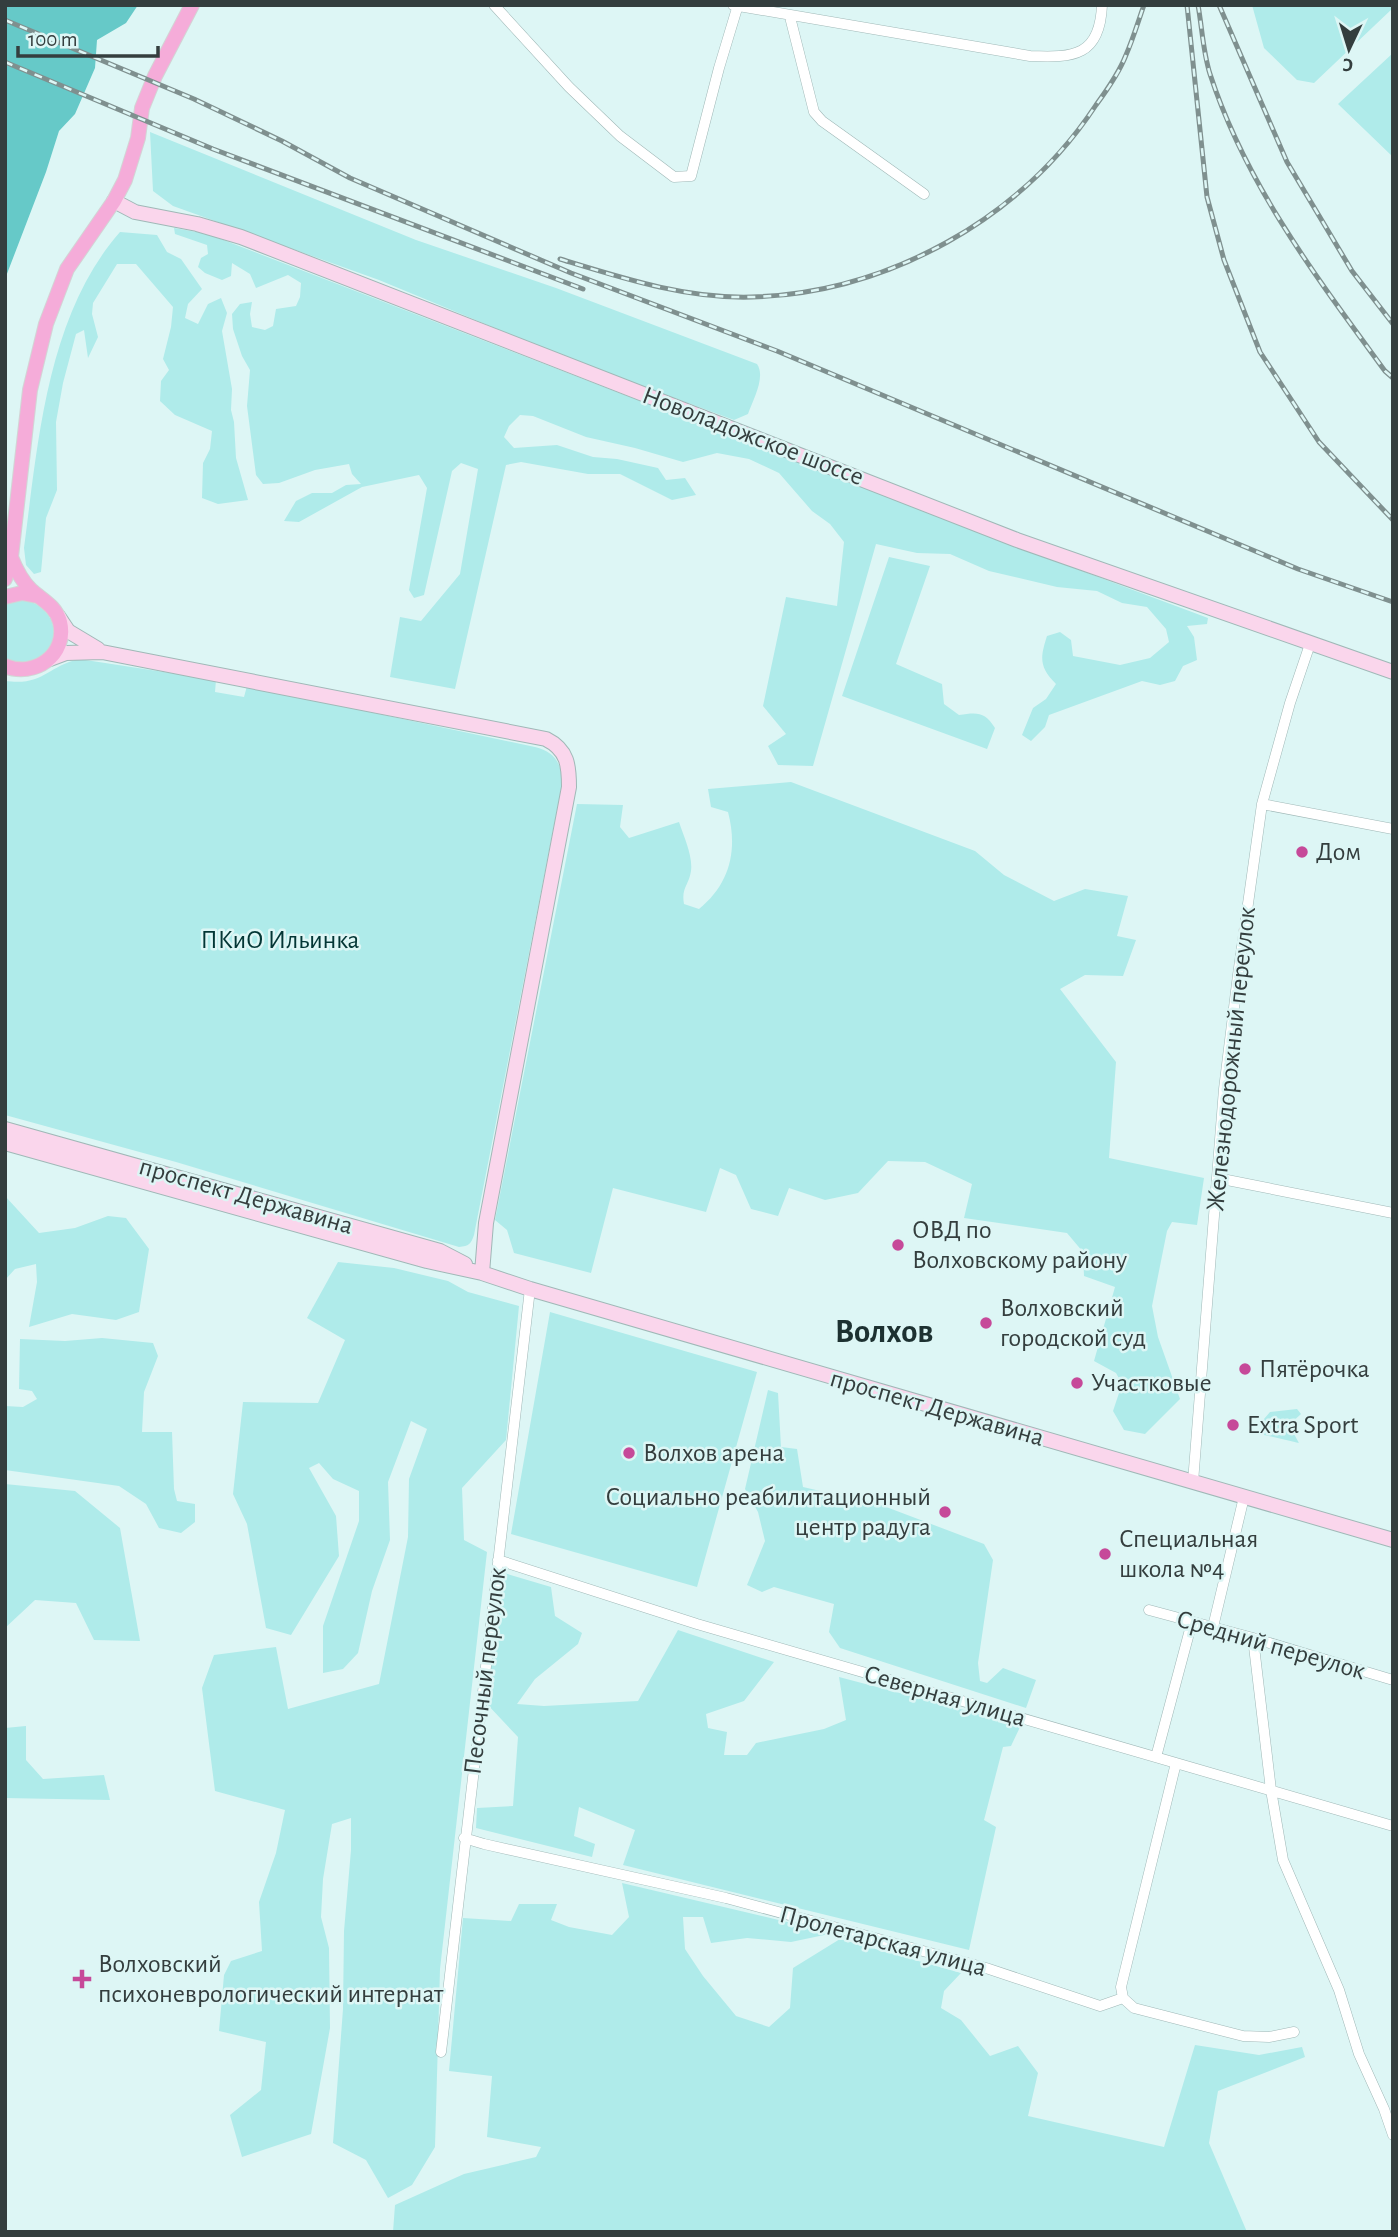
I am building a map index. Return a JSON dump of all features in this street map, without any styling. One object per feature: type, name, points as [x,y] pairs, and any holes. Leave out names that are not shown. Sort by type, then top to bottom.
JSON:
[{"type":"main road","points":[[5,579],[11,557],[30,390],[46,324],[67,269],[114,201],[132,160],[142,108],[155,76],[192,5]]},
{"type":"main road","name":"Новоладожское шоссе","points":[[114,201],[135,212],[197,224],[241,237],[1017,540],[1393,672]]},
{"type":"main road","points":[[11,557],[22,580],[53,608],[68,631],[102,652]]},
{"type":"main road","points":[[5,597],[22,593],[38,596]]},
{"type":"main road","points":[[50,659],[58,648],[61,634],[60,621],[53,608]]},
{"type":"main road","points":[[5,666],[14,670],[27,670],[66,653],[102,652],[547,740],[561,748],[569,765],[569,787],[486,1223],[482,1273]]},
{"type":"main road","name":"проспект Державина","points":[[5,1129],[440,1251],[482,1273]]},
{"type":"main road","name":"проспект Державина","points":[[5,1143],[428,1261],[482,1273],[1393,1540]]},
{"type":"street","points":[[494,5],[569,87],[620,136],[674,177],[691,176],[736,6],[1030,56],[1052,57],[1074,54],[1091,44],[1101,26],[1102,5]]},
{"type":"street","points":[[790,17],[814,112],[822,121],[924,194]]},
{"type":"street","name":"Железнодорожный переулок","points":[[1193,1482],[1217,1178],[1238,975],[1262,804],[1310,643]]},
{"type":"street","points":[[1262,804],[1393,829]]},
{"type":"street","points":[[1217,1178],[1393,1213]]},
{"type":"street","name":"Песочный переулок","points":[[441,2052],[530,1289]]},
{"type":"street","points":[[1213,1627],[1244,1497]]},
{"type":"street","name":"Северная улица","points":[[498,1560],[697,1624],[1393,1826]]},
{"type":"street","name":"Средний переулок","points":[[1149,1610],[1393,1680]]},
{"type":"street","points":[[1156,1757],[1192,1622]]},
{"type":"street","points":[[1253,1638],[1271,1790],[1283,1860],[1339,1990],[1359,2054],[1393,2134]]},
{"type":"street","points":[[1176,1763],[1121,1987],[1123,1998],[1134,2008],[1243,2036],[1269,2037],[1294,2032]]},
{"type":"street","name":"Пролетарская улица","points":[[464,1838],[726,1898],[986,1968],[1100,2006],[1123,1998]]},
{"type":"green space","points":[[1252,5],[1393,5],[1393,8],[1314,83],[1297,80],[1264,48]]},
{"type":"green space","points":[[1393,53],[1393,157],[1338,104]]},
{"type":"green space","points":[[150,132],[416,240],[556,288],[757,364],[759,382],[748,414],[734,420],[572,360],[379,280],[173,206],[153,191]]},
{"type":"green space","points":[[174,228],[208,234],[1208,618],[1207,624],[1187,626],[1194,637],[1197,660],[1183,666],[1175,681],[1160,685],[1142,681],[1049,715],[1045,727],[1031,741],[1022,735],[1033,708],[1046,699],[1056,684],[1042,662],[1047,636],[1060,632],[1071,640],[1073,656],[1120,665],[1150,658],[1169,642],[1166,629],[1147,607],[1122,603],[1097,591],[1057,587],[989,571],[950,554],[917,553],[876,544],[813,766],[778,765],[768,746],[786,734],[763,706],[786,597],[837,606],[844,542],[830,524],[812,511],[779,473],[749,459],[717,453],[683,462],[586,437],[533,416],[520,415],[509,426],[504,437],[514,448],[557,445],[593,457],[658,468],[666,480],[685,478],[696,495],[672,500],[620,474],[588,474],[521,462],[506,465],[455,689],[390,677],[400,617],[421,621],[460,574],[478,469],[461,463],[452,471],[424,595],[414,598],[409,590],[427,488],[419,475],[362,487],[299,522],[284,521],[296,501],[312,493],[332,493],[346,485],[361,484],[352,474],[349,464],[315,470],[279,483],[263,484],[256,475],[247,406],[250,370],[233,329],[232,314],[240,304],[252,302],[252,327],[265,330],[273,326],[276,309],[296,306],[301,283],[288,275],[256,288],[250,274],[232,263],[231,276],[222,280],[205,273],[198,267],[201,258],[208,254],[207,245],[175,234]]},
{"type":"green space","points":[[120,232],[157,235],[167,252],[181,259],[202,289],[188,304],[185,318],[198,324],[208,304],[221,298],[227,313],[222,331],[232,389],[231,410],[236,458],[248,500],[218,504],[202,498],[203,463],[210,449],[212,431],[175,415],[160,401],[161,381],[169,370],[163,359],[173,307],[136,264],[117,264],[93,303],[92,314],[98,337],[88,358],[84,330],[76,334],[56,422],[57,490],[46,518],[41,572],[34,574],[26,565],[24,548],[41,423],[50,381],[76,301],[95,265]]},
{"type":"green space","points":[[889,557],[930,566],[896,664],[942,684],[944,704],[959,715],[976,714],[988,719],[995,728],[987,749],[842,696]]},
{"type":"green space","points":[[27,600],[42,609],[51,620],[54,632],[52,644],[46,654],[35,661],[21,663],[5,659],[5,605]]},
{"type":"green space","name":"ПКиО Ильинка","points":[[79,659],[216,680],[215,692],[244,697],[247,686],[535,747],[548,752],[559,764],[562,784],[474,1235],[469,1244],[459,1247],[176,1162],[5,1115],[5,681],[28,681]]},
{"type":"green space","points":[[791,782],[975,851],[1004,875],[1054,901],[1085,889],[1128,896],[1117,936],[1136,940],[1123,976],[1085,975],[1060,989],[1116,1062],[1109,1158],[1204,1178],[1197,1225],[1172,1222],[1167,1231],[1152,1306],[1158,1337],[1180,1399],[1145,1434],[1124,1430],[1113,1411],[1122,1384],[1116,1373],[1094,1361],[1115,1287],[1084,1276],[1083,1252],[1067,1233],[964,1218],[972,1184],[925,1162],[888,1161],[858,1193],[825,1200],[789,1188],[778,1216],[751,1209],[736,1175],[720,1168],[706,1212],[613,1188],[591,1273],[514,1253],[507,1230],[495,1220],[577,804],[623,805],[620,827],[629,838],[679,822],[691,859],[684,904],[699,909],[718,889],[724,877],[729,865],[732,840],[728,812],[711,807],[708,789]]},
{"type":"green space","points":[[5,1196],[39,1233],[75,1228],[108,1216],[126,1218],[149,1249],[139,1312],[116,1320],[72,1314],[29,1327],[37,1282],[36,1264],[15,1269],[5,1280]]},
{"type":"green space","points":[[338,1262],[394,1268],[448,1281],[468,1292],[519,1306],[506,1440],[462,1488],[464,1540],[487,1552],[440,1969],[435,2147],[412,2185],[388,2198],[366,2160],[333,2143],[343,2009],[344,1931],[351,1818],[332,1824],[323,1879],[321,1917],[329,1948],[330,2028],[311,2134],[242,2157],[230,2115],[261,2090],[266,2042],[219,2031],[224,1975],[231,1961],[262,1951],[259,1902],[276,1853],[285,1810],[215,1791],[202,1688],[214,1655],[276,1647],[288,1709],[379,1684],[408,1537],[409,1479],[427,1429],[411,1421],[388,1482],[390,1540],[372,1591],[358,1653],[343,1669],[323,1673],[323,1626],[359,1521],[359,1491],[333,1479],[319,1463],[309,1468],[336,1516],[339,1556],[291,1635],[266,1628],[247,1524],[233,1494],[243,1402],[318,1403],[345,1340],[307,1318]]},
{"type":"green space","name":"Волхов арена","points":[[550,1312],[757,1372],[697,1587],[511,1534]]},
{"type":"green space","points":[[102,1338],[153,1343],[158,1356],[144,1392],[142,1432],[172,1432],[174,1489],[177,1501],[195,1504],[195,1522],[181,1533],[159,1528],[146,1504],[119,1486],[5,1470],[5,1406],[23,1407],[37,1399],[32,1391],[19,1389],[20,1339],[65,1341]]},
{"type":"green space","points":[[768,1390],[778,1393],[781,1447],[797,1449],[803,1487],[881,1505],[984,1544],[993,1560],[978,1663],[980,1681],[987,1683],[1003,1668],[1036,1680],[1026,1708],[840,1648],[829,1632],[834,1604],[774,1587],[762,1592],[747,1585],[765,1541],[758,1512],[745,1489]]},
{"type":"green space","points":[[1297,1409],[1301,1414],[1289,1425],[1299,1443],[1264,1435],[1264,1419],[1270,1412]]},
{"type":"green space","points":[[5,1484],[75,1491],[120,1528],[140,1641],[94,1640],[76,1603],[35,1600],[5,1628]]},
{"type":"green space","points":[[504,1573],[551,1587],[555,1616],[582,1633],[578,1644],[535,1679],[517,1704],[544,1706],[638,1701],[678,1630],[774,1662],[744,1701],[706,1714],[708,1728],[727,1732],[724,1755],[747,1755],[756,1743],[824,1729],[846,1720],[839,1677],[1021,1725],[1011,1746],[1003,1747],[984,1820],[996,1827],[969,1950],[623,1865],[635,1830],[579,1807],[574,1836],[595,1844],[592,1857],[476,1828],[477,1808],[513,1806],[518,1737],[486,1703]]},
{"type":"green space","points":[[26,1726],[26,1760],[43,1779],[104,1775],[110,1800],[5,1798],[5,1728]]},
{"type":"green space","points":[[622,1883],[829,1934],[791,1942],[747,1938],[711,1943],[703,1917],[683,1917],[685,1949],[703,1976],[736,2016],[769,2027],[790,2008],[793,1968],[840,1939],[961,1973],[944,1991],[941,2008],[961,2020],[990,2056],[1018,2046],[1038,2073],[1028,2116],[1164,2147],[1195,2045],[1259,2055],[1302,2047],[1305,2057],[1218,2091],[1209,2143],[1247,2232],[393,2232],[395,2205],[464,2174],[536,2157],[541,2147],[487,2137],[492,2076],[449,2071],[463,1918],[511,1921],[519,1904],[557,1904],[551,1920],[569,1927],[612,1935],[629,1917]]},
{"type":"shaded area","points":[[5,5],[138,5],[126,23],[97,40],[95,68],[75,114],[59,131],[5,279]]},
{"type":"railway","points":[[560,259],[654,286],[727,297],[803,292],[853,281],[901,265],[947,242],[990,215],[1030,183],[1065,146],[1116,75],[1129,49],[1144,5]]},
{"type":"railway","points":[[1187,5],[1207,197],[1224,260],[1260,352],[1319,442],[1393,520]]},
{"type":"railway","points":[[1198,5],[1210,74],[1243,154],[1263,192],[1309,265],[1385,371],[1393,378]]},
{"type":"railway","points":[[1219,5],[1287,162],[1352,271],[1393,324]]},
{"type":"railway","points":[[5,20],[194,99],[282,141],[350,178],[571,273],[777,351],[1298,569],[1393,602]]},
{"type":"railway","points":[[5,62],[213,149],[583,289]]},
{"type":"place","name":"Дом","points":[[1302,852]]},
{"type":"place","name":"ОВД по Волховскому району","points":[[898,1245]]},
{"type":"place","name":"Волховский городской суд","points":[[986,1323]]},
{"type":"place","name":"Пятёрочка","points":[[1245,1369]]},
{"type":"place","name":"Участковые","points":[[1077,1383]]},
{"type":"place","name":"Extra Sport","points":[[1233,1425]]},
{"type":"place","name":"Волхов арена","points":[[629,1453]]},
{"type":"place","name":"Социально реабилитационный центр радуга","points":[[945,1512]]},
{"type":"place","name":"Специальная школа №4","points":[[1105,1554]]},
{"type":"place","name":"Волховский психоневрологический интернат","points":[[82,1979]]},
{"type":"district","name":"Волхов","points":[[884,1332]]}]
